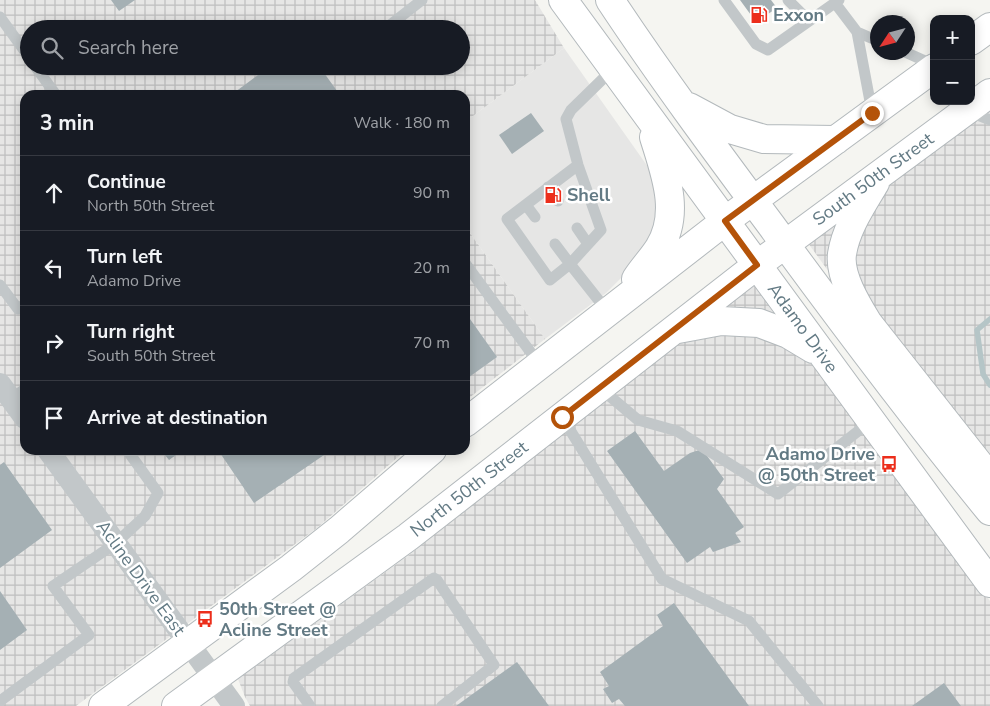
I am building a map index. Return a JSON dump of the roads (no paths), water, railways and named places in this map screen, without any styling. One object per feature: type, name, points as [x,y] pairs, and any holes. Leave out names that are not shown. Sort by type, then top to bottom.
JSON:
[{"type":"main road","name":"Adamo Drive","points":[[563,0],[990,584]]},
{"type":"main road","name":"Adamo Drive","points":[[610,0],[682,103],[887,382],[990,511]]},
{"type":"main road","points":[[975,38],[990,27]]},
{"type":"main road","points":[[470,419],[725,221],[930,69]]},
{"type":"main road","name":"South 50th Street","points":[[757,265],[880,175],[978,115],[990,92]]},
{"type":"main road","points":[[682,103],[730,129],[764,139],[836,140]]},
{"type":"main road","points":[[613,308],[660,248],[670,218],[671,200],[667,179],[648,116]]},
{"type":"main road","points":[[880,175],[852,224],[842,255],[852,297],[868,323],[990,478]]},
{"type":"main road","name":"North 50th Street","points":[[176,706],[408,537],[757,265]]},
{"type":"main road","points":[[674,330],[721,321],[760,323],[788,334],[823,355]]},
{"type":"main road","points":[[103,706],[339,530],[426,455]]},
{"type":"street","points":[[12,391],[20,408]]},
{"type":"street","name":"Acline Drive East","points":[[52,455],[234,706]]},
{"type":"lane","points":[[396,20],[422,0]]},
{"type":"lane","points":[[724,0],[756,44],[768,50],[837,1],[857,32],[872,113]]},
{"type":"lane","points":[[788,0],[808,20]]},
{"type":"lane","points":[[0,17],[20,45]]},
{"type":"lane","points":[[857,32],[870,38]]},
{"type":"lane","points":[[915,57],[930,64]]},
{"type":"lane","points":[[578,165],[507,219],[550,280],[570,264],[601,230],[578,165],[566,119],[571,110],[613,69]]},
{"type":"lane","points":[[42,75],[52,90]]},
{"type":"lane","points":[[548,187],[558,201]]},
{"type":"lane","points":[[526,205],[535,217]]},
{"type":"lane","points":[[577,228],[588,244]]},
{"type":"lane","points":[[555,244],[570,264],[613,308]]},
{"type":"lane","points":[[470,270],[540,365]]},
{"type":"lane","points":[[0,284],[18,309],[20,308]]},
{"type":"lane","points":[[600,388],[638,420],[678,431],[778,494],[871,421]]},
{"type":"lane","points":[[562,417],[662,579],[749,621],[818,706]]},
{"type":"lane","points":[[0,700],[89,636],[53,586],[116,543],[145,516],[158,493],[131,455]]},
{"type":"lane","points":[[310,706],[294,682],[294,678],[434,578],[494,665],[442,706]]},
{"type":"waterway","points":[[990,319],[977,330],[983,374],[990,385]]},
{"type":"place","name":"Exxon","points":[[759,15]]},
{"type":"place","name":"Shell","points":[[553,195]]},
{"type":"place","name":"Adamo Drive @ 50th Street","points":[[889,464]]},
{"type":"place","name":"50th Street @ Acline Street","points":[[205,619]]}]
